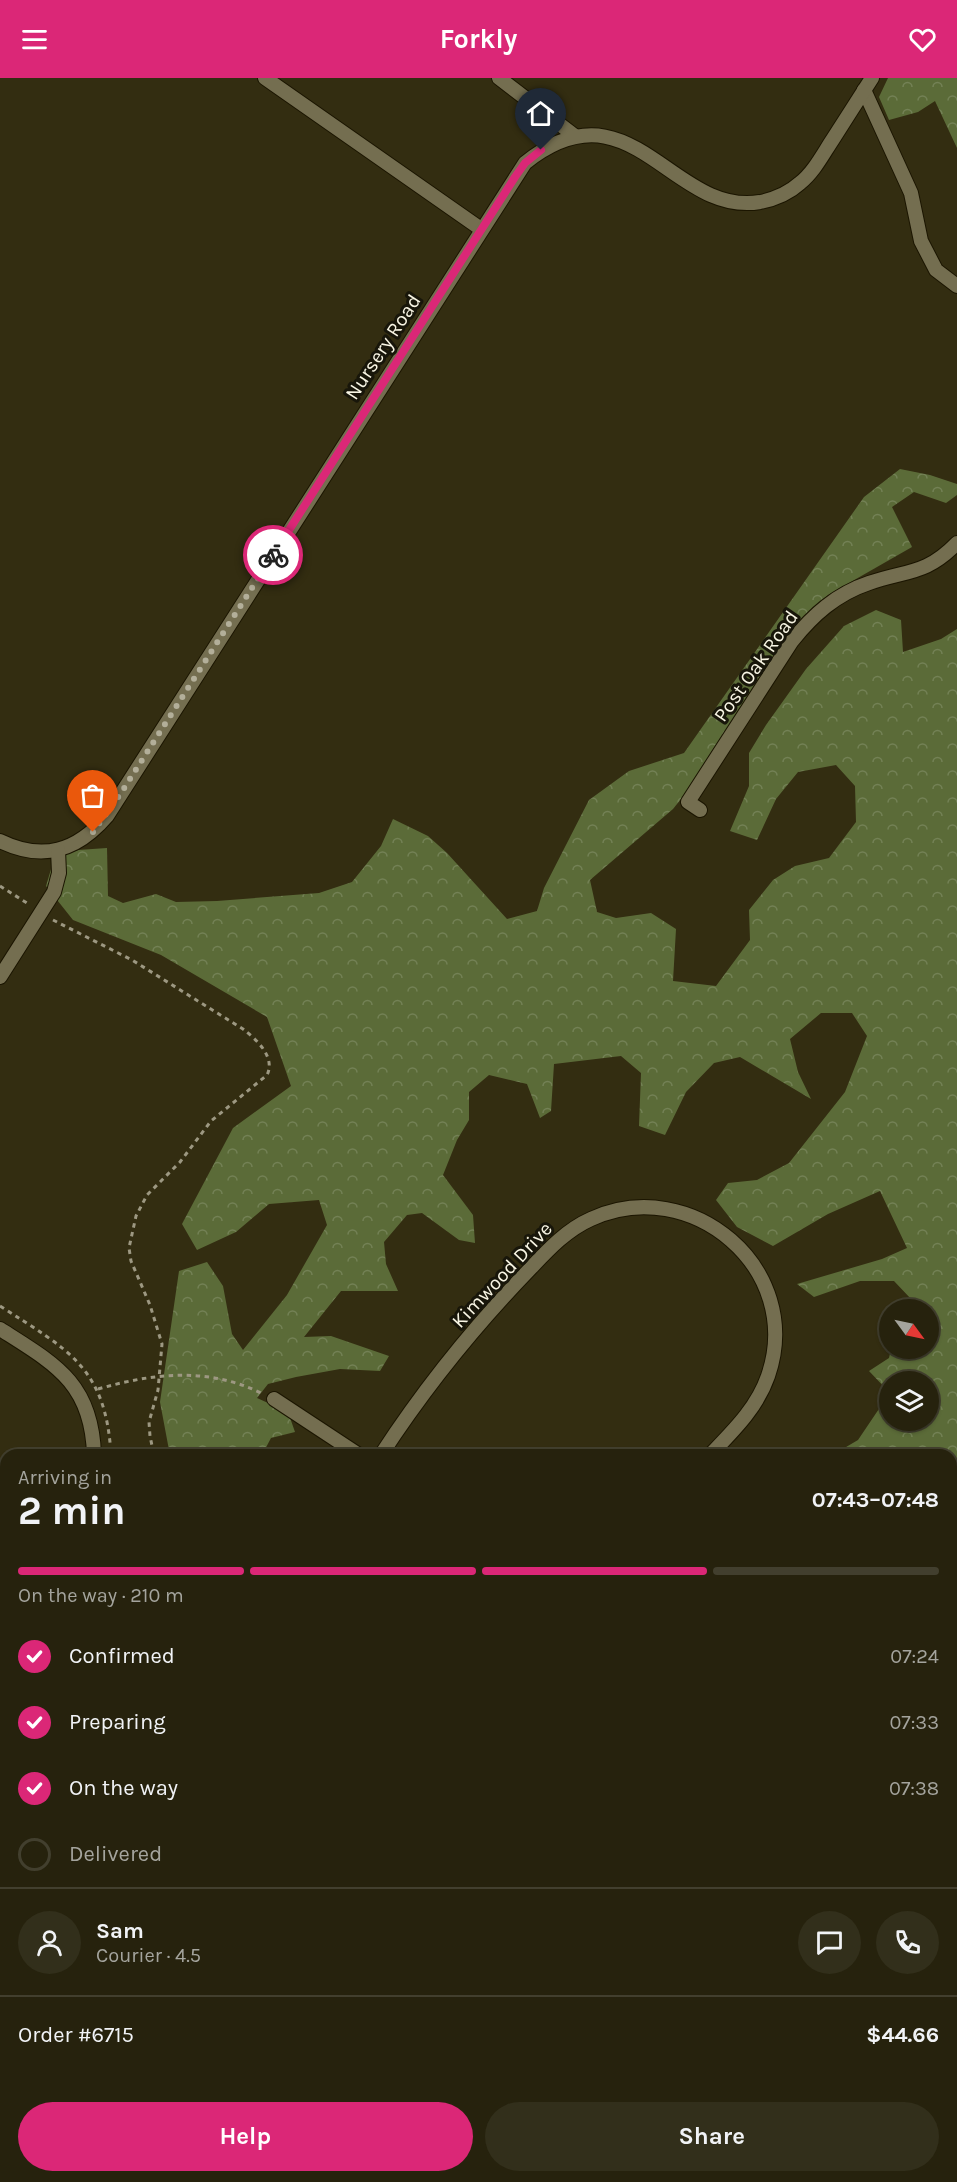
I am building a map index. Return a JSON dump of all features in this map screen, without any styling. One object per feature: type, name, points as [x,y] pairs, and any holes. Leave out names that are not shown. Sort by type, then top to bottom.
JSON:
[{"type":"street","points":[[266,78],[481,229]]},
{"type":"street","points":[[499,78],[574,136]]},
{"type":"street","points":[[868,84],[911,193],[921,241],[936,270],[957,286]]},
{"type":"street","name":"Nursery Road","points":[[0,842],[29,852],[58,850],[78,843],[93,832],[106,816],[525,163],[541,150],[559,141],[574,136],[597,135],[617,138],[643,150],[717,198],[750,203],[772,200],[802,183],[816,166],[868,84]]},
{"type":"street","name":"Post Oak Road","points":[[700,810],[687,802],[806,623],[824,606],[846,592],[870,582],[913,573],[932,564],[957,543]]},
{"type":"street","points":[[0,977],[54,892],[59,873],[58,850]]},
{"type":"street","name":"Kimwood Drive","points":[[385,1449],[465,1340],[507,1292],[554,1244],[572,1229],[600,1215],[634,1207],[657,1207],[679,1211],[701,1219],[720,1230],[738,1245],[752,1261],[771,1305],[775,1331],[774,1353],[762,1393],[750,1412],[716,1449]]},
{"type":"street","points":[[0,1329],[54,1364],[69,1379],[81,1396],[89,1414],[94,1449]]},
{"type":"street","points":[[274,1399],[350,1449]]},
{"type":"path","points":[[0,886],[42,913],[132,960],[243,1029],[259,1042],[269,1062],[270,1069],[267,1075],[211,1121],[180,1162],[147,1195],[136,1216],[129,1248],[131,1261],[158,1329],[163,1355],[161,1376],[149,1422],[153,1449]]},
{"type":"path","points":[[97,1389],[121,1382],[187,1375],[216,1378],[248,1387],[274,1399]]},
{"type":"green space","points":[[888,78],[957,78],[957,148],[935,101],[918,112],[889,120],[879,97]]},
{"type":"green space","points":[[900,469],[930,475],[957,484],[957,495],[946,503],[914,492],[892,507],[912,547],[828,595],[796,625],[705,769],[673,809],[590,880],[597,912],[616,918],[651,913],[676,929],[673,981],[716,986],[750,940],[749,910],[773,880],[795,866],[829,858],[856,822],[855,786],[836,765],[798,772],[776,799],[757,840],[730,831],[749,786],[749,753],[766,725],[806,669],[844,626],[876,610],[901,620],[903,652],[941,639],[957,629],[957,1449],[843,1449],[858,1440],[879,1409],[879,1431],[939,1431],[939,1371],[879,1371],[879,1382],[869,1371],[887,1359],[939,1359],[939,1299],[911,1299],[894,1281],[860,1281],[814,1297],[797,1284],[882,1259],[907,1248],[880,1191],[828,1214],[773,1246],[737,1227],[716,1200],[728,1183],[757,1180],[789,1163],[845,1092],[867,1036],[852,1013],[821,1013],[790,1039],[798,1072],[811,1099],[740,1057],[714,1063],[686,1092],[665,1135],[639,1126],[641,1073],[621,1056],[554,1064],[551,1111],[540,1118],[527,1084],[489,1075],[469,1092],[469,1120],[457,1140],[443,1175],[473,1215],[475,1243],[459,1240],[422,1213],[407,1215],[384,1242],[386,1264],[398,1291],[341,1291],[304,1337],[331,1336],[389,1356],[380,1371],[340,1369],[268,1384],[257,1398],[288,1412],[295,1432],[271,1438],[265,1449],[169,1449],[160,1402],[179,1271],[207,1262],[223,1286],[232,1334],[243,1350],[287,1295],[327,1225],[319,1200],[269,1204],[236,1232],[197,1250],[182,1224],[233,1128],[291,1086],[267,1017],[161,955],[73,920],[46,886],[54,859],[78,850],[107,848],[108,896],[123,903],[156,894],[176,902],[319,893],[352,882],[381,846],[393,819],[428,836],[447,853],[507,919],[537,911],[544,888],[589,800],[629,771],[684,753],[864,497]]},
{"type":"way so far","points":[[93,832],[121,793],[273,555]]},
{"type":"route","points":[[273,555],[515,177],[525,163],[541,150]]}]
